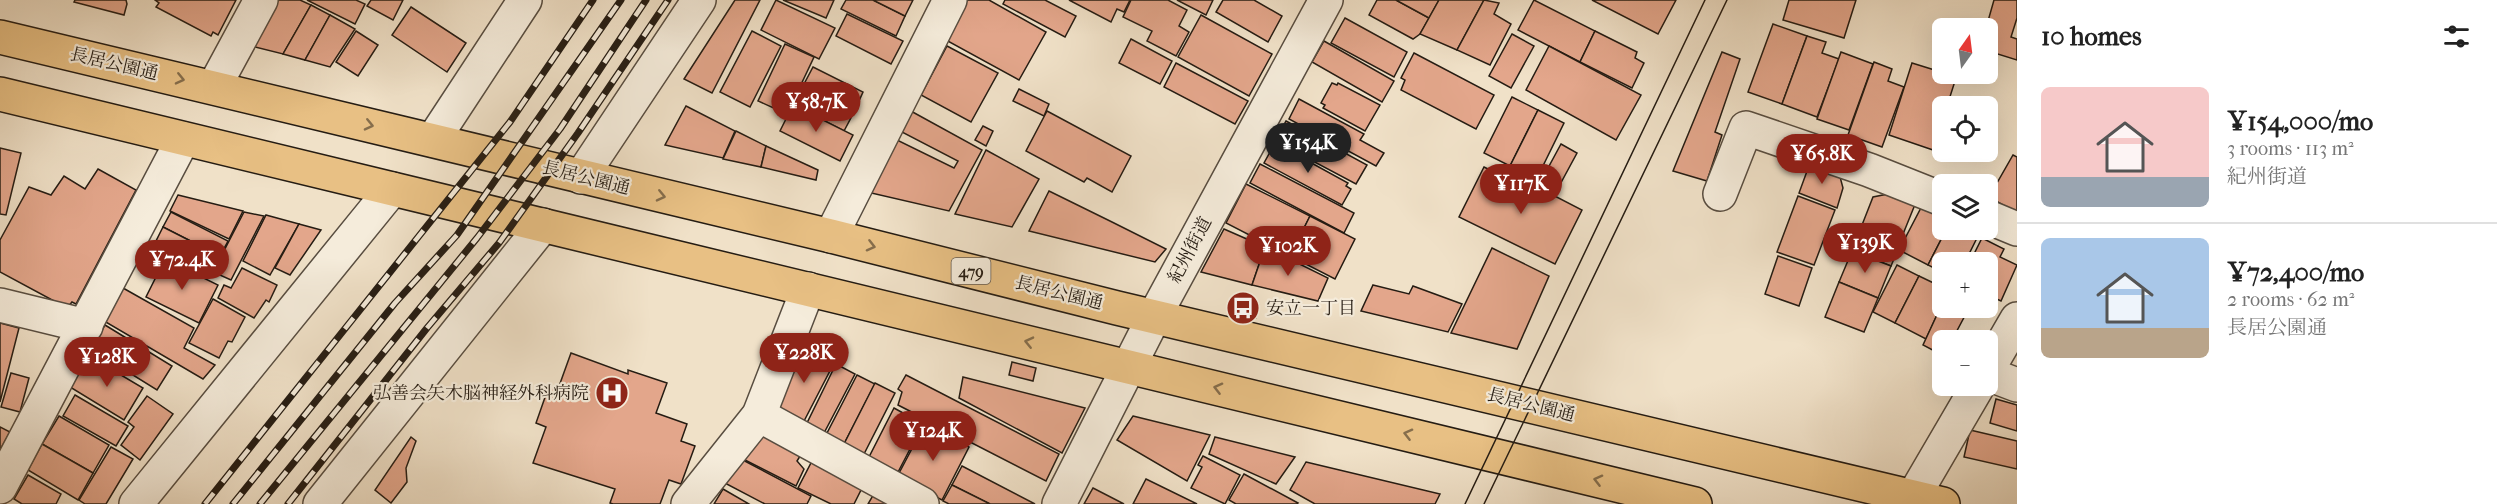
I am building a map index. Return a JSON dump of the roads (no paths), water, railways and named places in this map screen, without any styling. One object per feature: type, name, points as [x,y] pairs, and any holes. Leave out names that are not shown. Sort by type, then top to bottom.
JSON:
[{"type":"highway","name":"長居公園通","points":[[0,37],[831,236],[1154,317],[1922,502]]},
{"type":"highway","points":[[0,93],[1695,504]]},
{"type":"street","points":[[214,87],[261,0]]},
{"type":"street","points":[[432,140],[525,0]]},
{"type":"street","points":[[581,177],[699,0]]},
{"type":"street","points":[[831,236],[950,0]]},
{"type":"street","name":"紀州街道","points":[[1059,504],[1154,317],[1326,0]]},
{"type":"street","points":[[1720,194],[1746,128],[1869,170],[1932,195]]},
{"type":"street","points":[[0,487],[183,139]]},
{"type":"street","points":[[136,504],[392,189]]},
{"type":"street","points":[[1998,221],[2017,229]]},
{"type":"street","points":[[320,504],[543,225]]},
{"type":"street","points":[[688,504],[759,415],[808,289]]},
{"type":"street","points":[[0,305],[86,326]]},
{"type":"street","points":[[1998,352],[2017,319]]},
{"type":"street","points":[[1998,378],[2017,385]]},
{"type":"street","points":[[1922,502],[1973,396]]},
{"type":"street","points":[[759,415],[922,504]]},
{"type":"tram line","points":[[1465,504],[1705,0]]},
{"type":"tram line","points":[[1484,504],[1727,0]]},
{"type":"railway","points":[[205,504],[510,122],[593,0]]},
{"type":"railway","points":[[233,504],[395,303],[457,235],[621,0]]},
{"type":"railway","points":[[260,504],[477,238],[560,129],[646,0]]},
{"type":"railway","points":[[288,504],[427,328],[499,243],[578,133],[668,0]]},
{"type":"place","name":"安立一丁目","points":[[1243,308]]},
{"type":"place","name":"弘善会矢木脳神経外科病院","points":[[612,393]]}]
